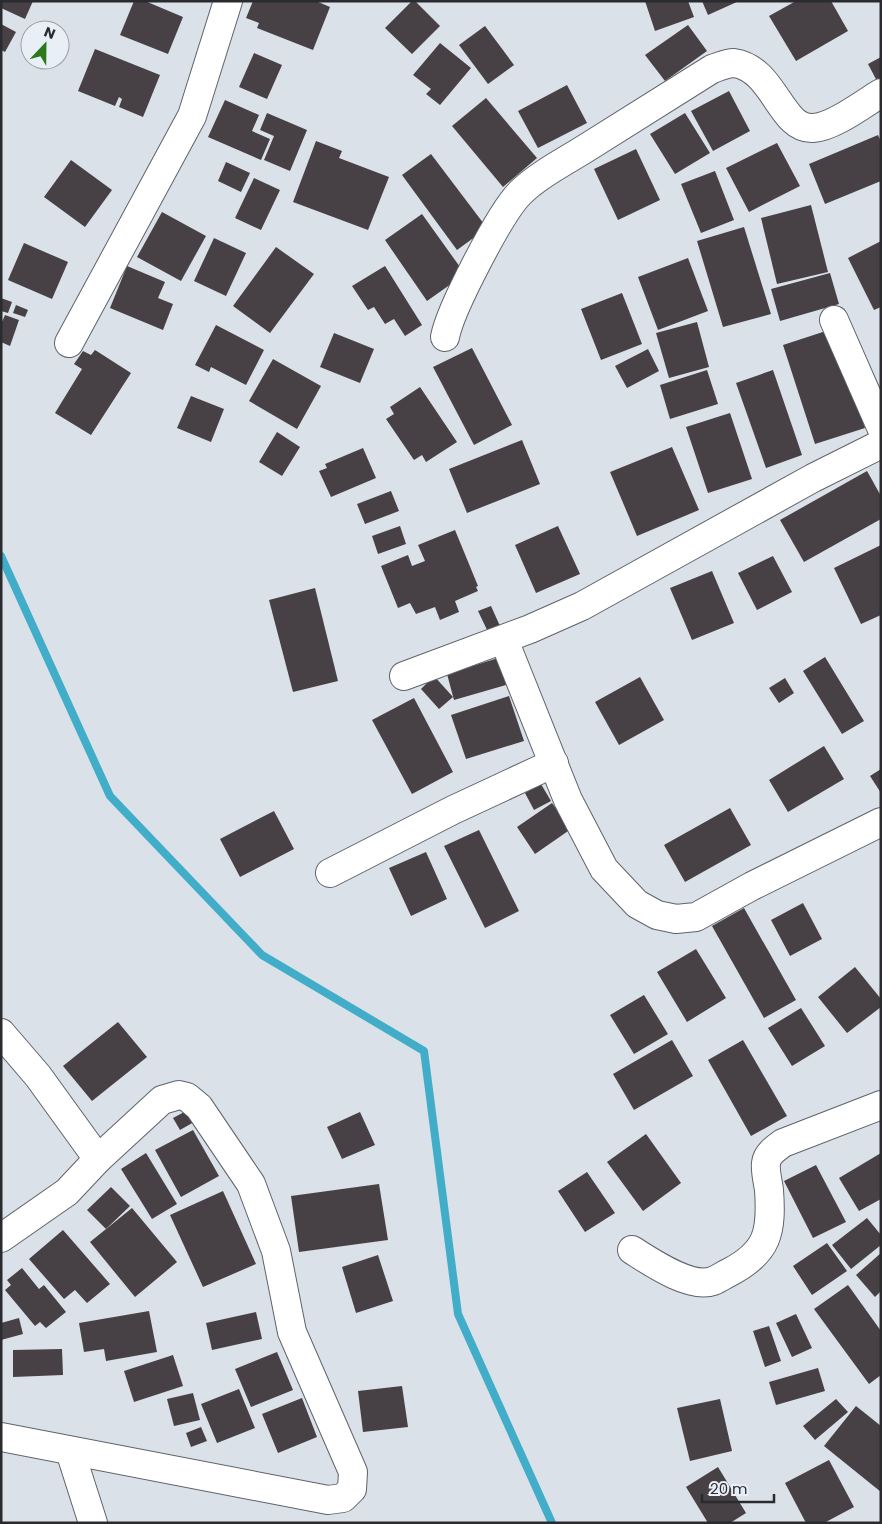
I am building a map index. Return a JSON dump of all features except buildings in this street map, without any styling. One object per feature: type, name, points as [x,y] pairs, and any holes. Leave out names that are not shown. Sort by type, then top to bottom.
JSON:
[{"type":"street","points":[[70,343],[192,116],[228,1]]},
{"type":"street","points":[[445,338],[448,321],[456,305],[502,217],[520,193],[548,173],[712,69],[732,63],[750,68],[766,80],[794,121],[812,128],[836,121],[881,93]]},
{"type":"street","points":[[834,320],[881,427]]},
{"type":"street","points":[[404,676],[504,640],[582,606],[812,478],[881,444]]},
{"type":"street","points":[[504,640],[568,800],[604,869],[637,904],[657,915],[676,919],[696,917],[881,822]]},
{"type":"street","points":[[330,873],[445,814],[554,763]]},
{"type":"street","points":[[1,1033],[38,1076],[98,1159]]},
{"type":"street","points":[[1,1238],[67,1192],[98,1159],[162,1100],[178,1095],[187,1097],[199,1107],[251,1184],[276,1250],[292,1332],[353,1472],[352,1489],[343,1498],[328,1500],[1,1438]]},
{"type":"street","points":[[632,1250],[666,1272],[688,1279],[711,1282],[747,1263],[763,1246],[769,1231],[771,1211],[766,1162],[772,1152],[783,1143],[881,1105]]},
{"type":"street","points":[[70,1451],[93,1523]]},
{"type":"waterway","points":[[1,556],[110,796],[262,955],[424,1051],[458,1314],[552,1523]]}]
